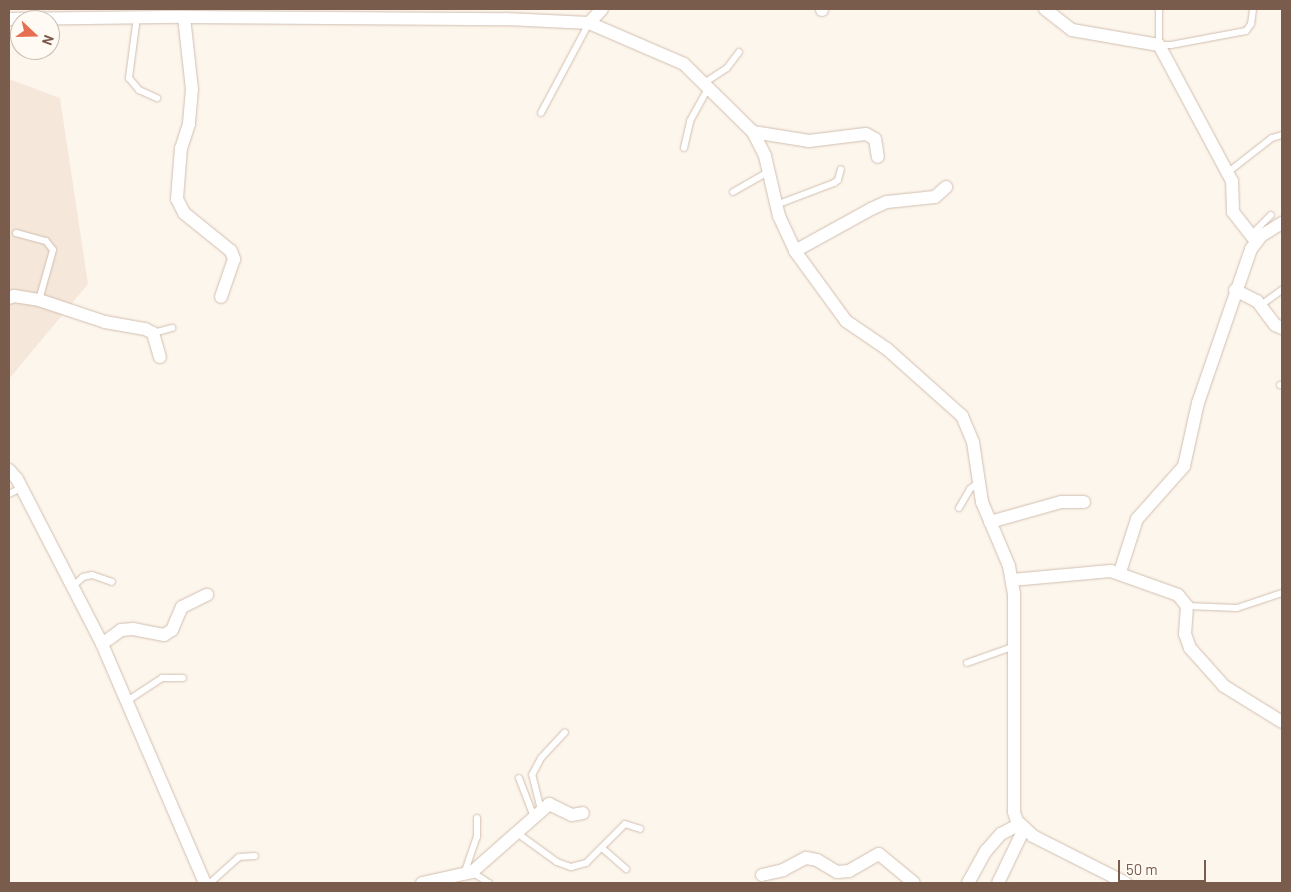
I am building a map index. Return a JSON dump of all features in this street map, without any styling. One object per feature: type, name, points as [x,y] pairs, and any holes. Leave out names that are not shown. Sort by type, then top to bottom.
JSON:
[{"type":"street","points":[[589,23],[602,9]]},
{"type":"street","points":[[1046,9],[1072,30],[1160,45],[1233,186],[1230,206],[1254,238]]},
{"type":"street","points":[[9,20],[137,17],[525,14],[589,23],[684,64],[753,132],[761,144],[775,205],[794,251],[846,321],[887,348],[962,416],[973,442],[978,483],[990,522],[1012,580],[1015,646],[1012,801],[1022,826],[1110,880],[1126,883]]},
{"type":"street","points":[[184,17],[192,89],[189,124],[181,148],[177,199],[184,213],[231,251],[234,259],[221,297]]},
{"type":"street","points":[[753,132],[809,141],[866,134],[875,138],[878,157]]},
{"type":"street","points":[[794,251],[871,208],[888,202],[935,197],[946,187]]},
{"type":"street","points":[[1120,572],[1138,518],[1184,466],[1196,411],[1254,238],[1282,223]]},
{"type":"street","points":[[1235,290],[1261,305],[1274,325],[1282,328]]},
{"type":"street","points":[[9,298],[14,296],[39,300],[153,333],[160,357]]},
{"type":"street","points":[[9,470],[21,488],[102,644],[205,883]]},
{"type":"street","points":[[990,522],[1061,502],[1084,502]]},
{"type":"street","points":[[1012,580],[1120,572],[1178,594],[1187,606],[1185,634],[1190,648],[1224,686],[1281,719]]},
{"type":"street","points":[[102,644],[120,630],[133,629],[164,635],[172,630],[182,607],[207,595]]},
{"type":"street","points":[[422,883],[468,873],[517,833],[538,813],[552,804],[572,814],[583,813]]},
{"type":"street","points":[[968,883],[986,851],[1001,834],[1022,826]]},
{"type":"street","points":[[998,883],[1022,826]]},
{"type":"street","points":[[762,875],[784,870],[806,858],[817,860],[837,872],[848,871],[879,854],[914,883]]},
{"type":"lane","points":[[1159,9],[1160,45],[1191,43],[1246,31],[1251,24],[1253,9]]},
{"type":"lane","points":[[137,17],[129,78],[139,90],[157,98]]},
{"type":"lane","points":[[541,113],[589,23]]},
{"type":"lane","points":[[684,148],[690,121],[706,86],[727,68],[739,52]]},
{"type":"lane","points":[[1227,173],[1272,138],[1282,135]]},
{"type":"lane","points":[[775,205],[834,183],[838,180],[841,169]]},
{"type":"lane","points":[[733,192],[768,172]]},
{"type":"lane","points":[[1254,238],[1271,215]]},
{"type":"lane","points":[[16,233],[46,241],[53,250],[39,300]]},
{"type":"lane","points":[[1261,305],[1282,290]]},
{"type":"lane","points":[[153,333],[172,328]]},
{"type":"lane","points":[[959,508],[970,489],[978,483]]},
{"type":"lane","points":[[9,494],[21,488]]},
{"type":"lane","points":[[72,587],[83,577],[92,575],[112,582]]},
{"type":"lane","points":[[1187,606],[1237,608],[1282,593]]},
{"type":"lane","points":[[967,662],[1015,646]]},
{"type":"lane","points":[[127,701],[162,678],[183,678]]},
{"type":"lane","points":[[538,813],[532,775],[541,758],[565,732]]},
{"type":"lane","points":[[519,778],[538,813]]},
{"type":"lane","points":[[477,818],[477,837],[468,873],[489,883]]},
{"type":"lane","points":[[517,833],[558,862],[571,867],[586,863],[625,824],[640,829]]},
{"type":"lane","points":[[602,848],[626,869]]},
{"type":"lane","points":[[210,883],[239,858],[254,856]]},
{"type":"shaded area","points":[[9,79],[60,98],[88,284],[9,379]]}]
